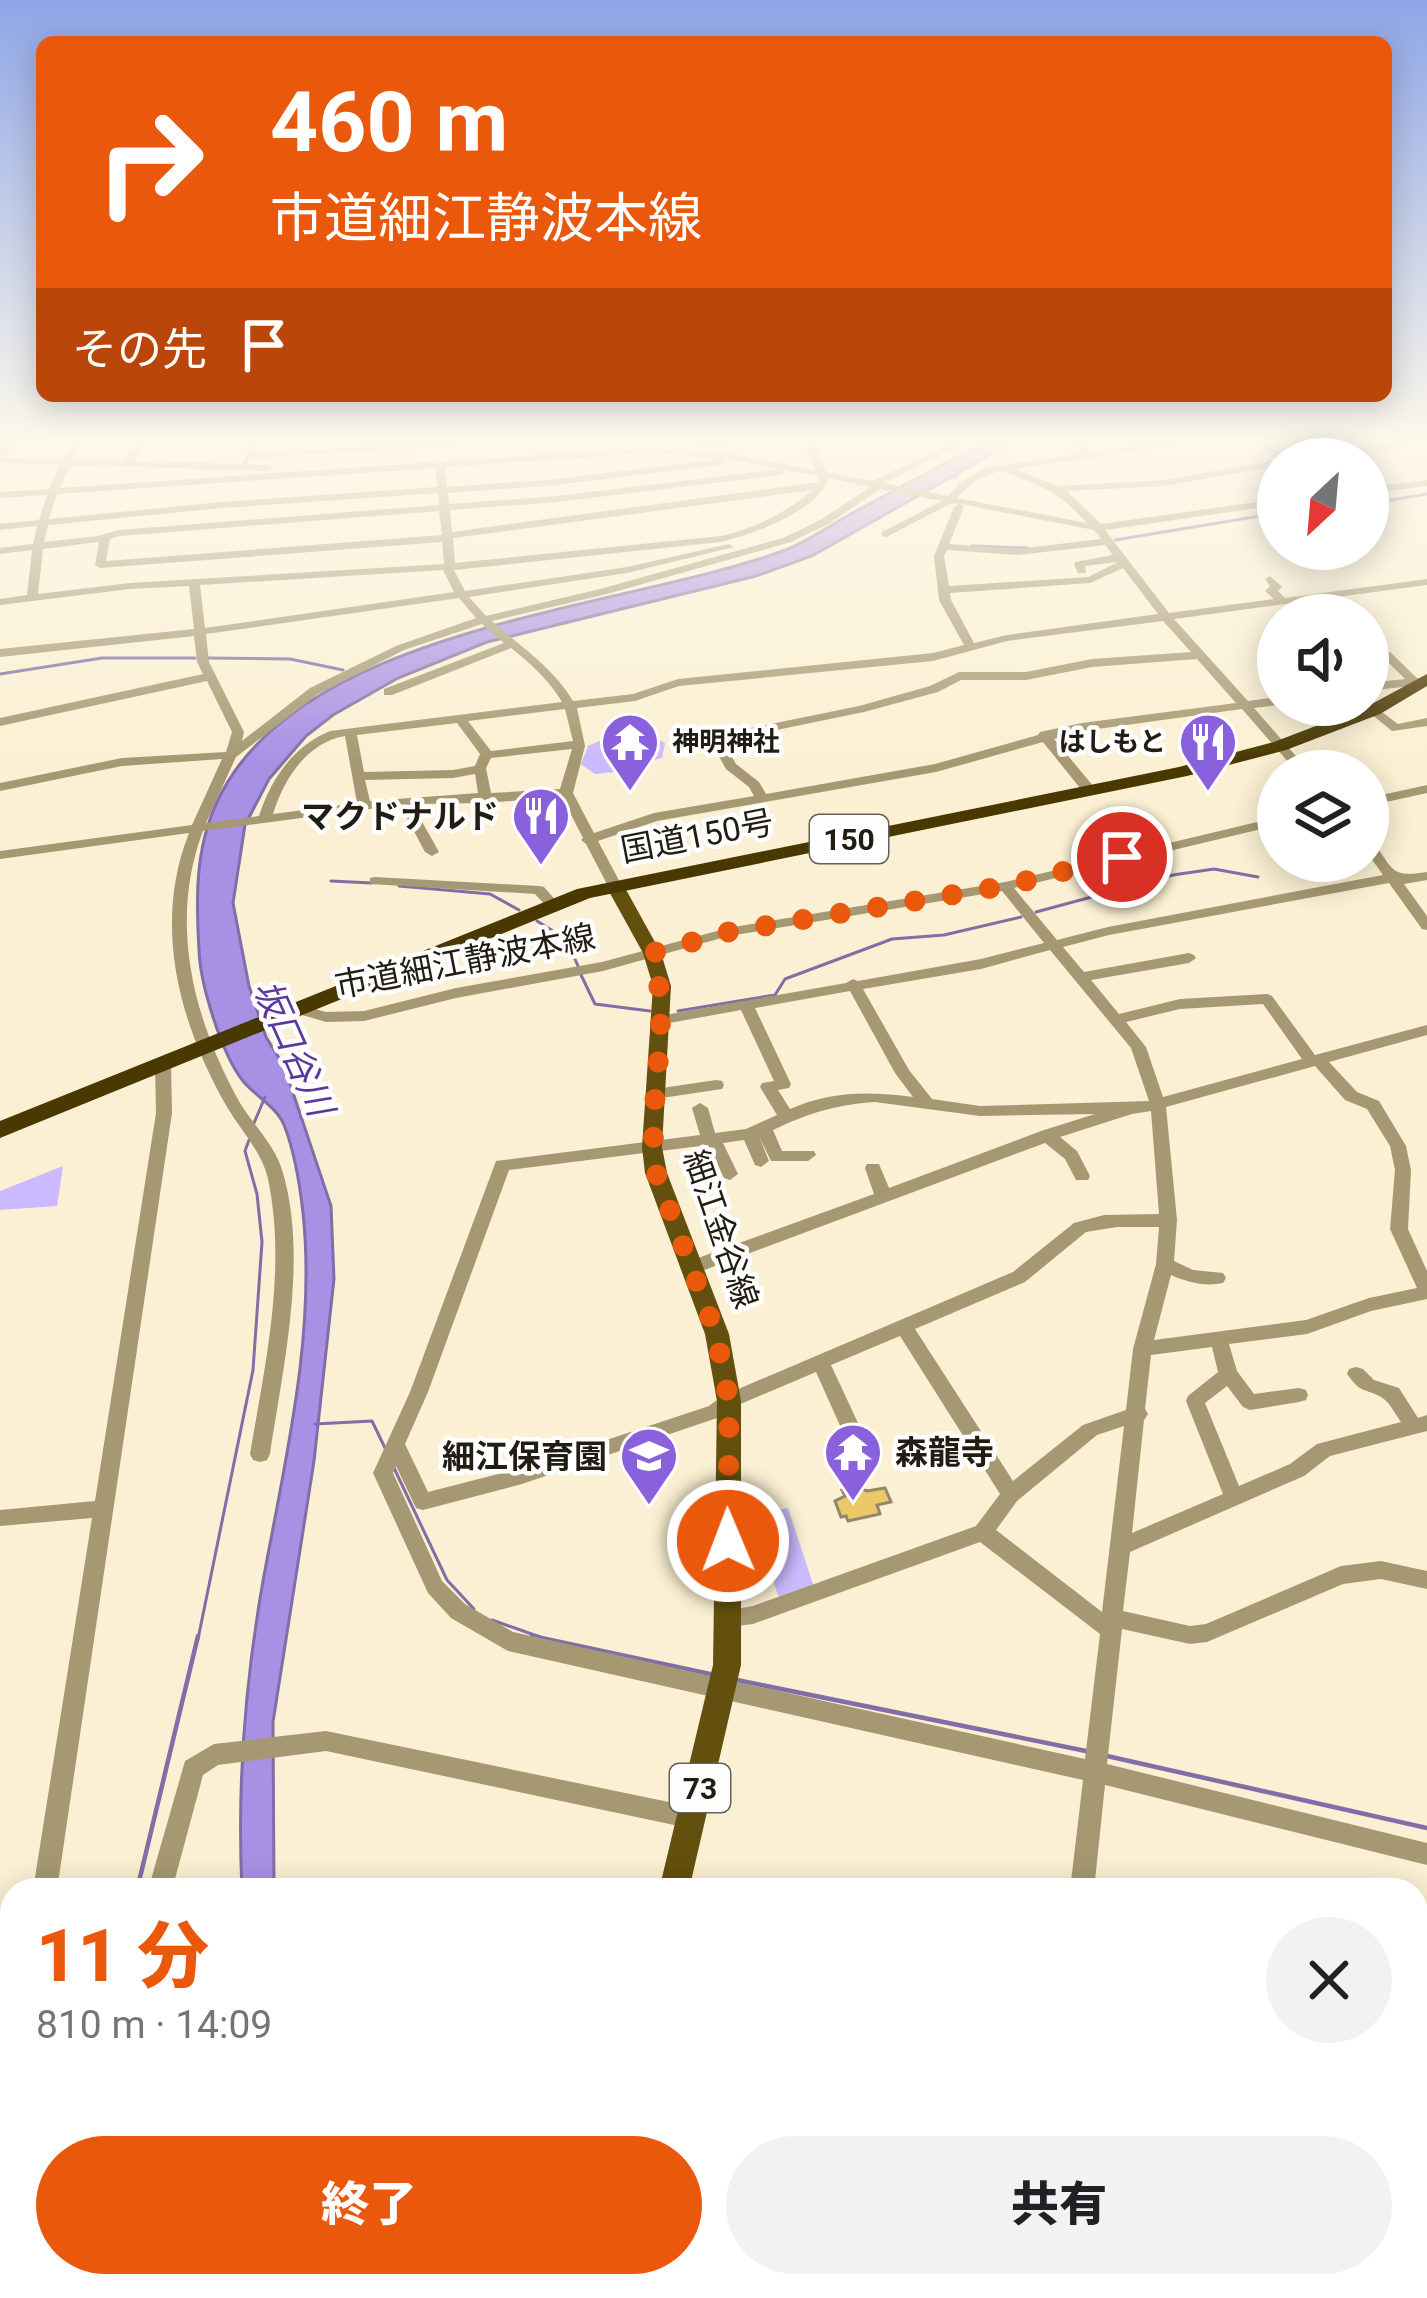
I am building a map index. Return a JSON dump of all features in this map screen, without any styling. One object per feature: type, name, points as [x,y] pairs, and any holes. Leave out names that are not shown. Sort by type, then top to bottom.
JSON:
[{"type":"highway","name":"国道150号","points":[[1389,701],[1421,681]]},
{"type":"highway","name":"国道150号","points":[[0,1130],[552,904],[615,886],[1089,790],[1280,746],[1332,726]]},
{"type":"main road","name":"細江金谷線","points":[[615,886],[652,953],[662,986],[664,1019],[652,1147],[656,1173],[716,1334],[729,1401],[730,1618],[724,1680],[677,1878]]},
{"type":"street","points":[[0,550],[41,546]]},
{"type":"street","points":[[103,546],[100,565],[333,546]]},
{"type":"street","points":[[448,546],[456,592],[482,620],[561,683],[579,744],[566,793],[615,886]]},
{"type":"street","points":[[0,602],[194,582],[448,567],[634,546]]},
{"type":"street","points":[[0,653],[200,633],[664,563],[733,546]]},
{"type":"street","points":[[0,787],[122,762],[230,754],[314,691],[400,648],[482,620],[765,546]]},
{"type":"street","points":[[971,647],[945,600],[939,556],[943,547],[1018,553],[1061,546]]},
{"type":"street","points":[[1063,546],[1081,567],[1123,560]]},
{"type":"street","points":[[1112,546],[1166,616],[1284,750]]},
{"type":"street","points":[[32,598],[36,547]]},
{"type":"street","points":[[1018,553],[1043,584]]},
{"type":"street","points":[[945,590],[1090,580],[1123,560]]},
{"type":"street","points":[[1270,579],[1274,594]]},
{"type":"street","points":[[194,582],[202,659],[238,732],[196,827],[182,888],[181,931],[188,1012],[274,1170],[281,1225],[278,1336],[260,1454]]},
{"type":"street","points":[[1360,594],[1427,582]]},
{"type":"street","points":[[266,817],[285,777],[315,741],[350,732],[635,698],[678,683],[932,657],[1166,616],[1257,606]]},
{"type":"street","points":[[388,692],[510,643]]},
{"type":"street","points":[[761,797],[730,766],[715,739],[860,709],[934,689],[959,676],[1026,676],[1092,664],[1199,655]]},
{"type":"street","points":[[1389,657],[1421,681]]},
{"type":"street","points":[[0,722],[98,703],[158,684],[208,677]]},
{"type":"street","points":[[1389,685],[1421,681]]},
{"type":"street","points":[[588,840],[654,817],[936,768],[1043,735],[1257,704]]},
{"type":"street","points":[[461,720],[483,762],[484,799]]},
{"type":"street","points":[[1389,722],[1396,728],[1427,722]]},
{"type":"street","points":[[350,732],[364,806]]},
{"type":"street","points":[[1043,735],[1089,790]]},
{"type":"street","points":[[359,776],[453,774],[483,762],[579,744]]},
{"type":"street","points":[[1389,797],[1427,789]]},
{"type":"street","points":[[0,855],[404,801],[566,793]]},
{"type":"street","points":[[404,801],[432,852]]},
{"type":"street","name":"市道細江静波本線","points":[[286,1013],[364,1016],[580,970],[728,932],[1005,886],[1257,826]]},
{"type":"street","points":[[1389,869],[1427,926]]},
{"type":"street","points":[[664,1019],[981,964],[1108,931],[1427,876]]},
{"type":"street","points":[[375,881],[539,890],[552,904]]},
{"type":"street","points":[[1005,886],[1138,1047],[1168,1220],[1166,1264],[1142,1349],[1083,1878]]},
{"type":"street","points":[[1080,977],[1189,958]]},
{"type":"street","points":[[853,984],[903,1073],[926,1103]]},
{"type":"street","points":[[1115,1020],[1180,1004],[1267,999],[1314,1060],[1351,1096],[1372,1105],[1398,1146],[1403,1170],[1399,1229],[1427,1291],[1307,1327],[1142,1349]]},
{"type":"street","points":[[746,1004],[783,1084],[768,1088],[787,1118]]},
{"type":"street","points":[[693,1267],[1047,1135],[1427,1030]]},
{"type":"street","points":[[47,1878],[164,1113],[163,1064]]},
{"type":"street","points":[[656,1094],[716,1084]]},
{"type":"street","points":[[1151,1106],[994,1112],[874,1097],[840,1100],[757,1131],[502,1165],[392,1454],[435,1587],[458,1611],[508,1641],[543,1652],[724,1680],[1097,1760],[1427,1854]]},
{"type":"street","points":[[700,1108],[730,1174]]},
{"type":"street","points":[[757,1131],[776,1157],[808,1155]]},
{"type":"street","points":[[757,1131],[760,1161]]},
{"type":"street","points":[[1047,1135],[1071,1156],[1082,1176]]},
{"type":"street","points":[[873,1168],[883,1196]]},
{"type":"street","points":[[392,1454],[423,1502],[585,1456],[716,1411],[820,1360],[1032,1271],[1071,1232],[1088,1224],[1168,1220]]},
{"type":"street","points":[[1166,1264],[1190,1276],[1217,1278]]},
{"type":"street","points":[[904,1325],[1011,1495]]},
{"type":"street","points":[[1219,1340],[1228,1374],[1250,1402],[1299,1396]]},
{"type":"street","points":[[820,1360],[862,1454]]},
{"type":"street","points":[[1228,1374],[1195,1401],[1233,1495]]},
{"type":"street","points":[[1123,1546],[1297,1470],[1324,1450],[1420,1424],[1392,1393],[1367,1385],[1356,1374]]},
{"type":"street","points":[[730,1618],[754,1615],[983,1532],[1011,1495],[1090,1430],[1138,1414]]},
{"type":"street","points":[[0,1518],[102,1509]]},
{"type":"street","points":[[983,1532],[1114,1625],[1190,1635],[1207,1633],[1341,1576],[1381,1570],[1427,1580]]},
{"type":"street","points":[[163,1878],[193,1768],[214,1755],[326,1742],[693,1818]]},
{"type":"shaded area","points":[[829,546],[756,576],[487,642],[398,678],[306,736],[269,779],[245,825],[233,903],[249,986],[266,1037],[284,1066],[331,1206],[334,1279],[314,1461],[273,1722],[274,1878],[242,1878],[247,1696],[296,1398],[306,1259],[298,1180],[284,1125],[235,1069],[203,981],[199,875],[204,838],[217,802],[258,743],[318,696],[391,660],[472,632],[788,549]]},
{"type":"shaded area","points":[[613,735],[654,737],[665,743],[662,758],[640,764],[619,753],[614,772],[595,774],[581,764],[588,746]]},
{"type":"shaded area","points":[[63,1166],[57,1206],[0,1210],[0,1191]]},
{"type":"shaded area","points":[[788,1508],[814,1587],[780,1601],[750,1514]]},
{"type":"building","name":"森龍寺","points":[[885,1488],[891,1502],[877,1505],[880,1514],[848,1521],[841,1517],[835,1501],[845,1496],[842,1490],[867,1491]]},
{"type":"waterway","points":[[979,546],[1028,548]]},
{"type":"waterway","points":[[0,674],[102,658],[195,658]]},
{"type":"waterway","points":[[205,658],[290,659],[343,670]]},
{"type":"waterway","points":[[1036,912],[1173,875],[1214,869],[1257,877]]},
{"type":"waterway","points":[[331,881],[372,883]]},
{"type":"waterway","points":[[399,886],[490,894],[519,910]]},
{"type":"waterway","points":[[678,1011],[775,995],[785,979],[892,939],[944,935],[1021,917]]},
{"type":"waterway","points":[[537,921],[566,939],[578,966]]},
{"type":"waterway","points":[[581,975],[595,1004],[650,1011]]},
{"type":"waterway","points":[[254,1123],[265,1097]]},
{"type":"waterway","points":[[198,1639],[253,1370],[262,1242],[257,1194],[245,1151],[249,1140]]},
{"type":"waterway","points":[[315,1424],[372,1421],[385,1448]]},
{"type":"waterway","points":[[394,1468],[447,1580],[474,1609]]},
{"type":"waterway","points":[[492,1620],[546,1639]]},
{"type":"waterway","points":[[140,1878],[198,1636]]},
{"type":"waterway","points":[[532,1636],[546,1639]]},
{"type":"waterway","points":[[546,1639],[710,1674]]},
{"type":"waterway","points":[[737,1680],[1086,1751]]},
{"type":"waterway","points":[[1107,1756],[1427,1828]]},
{"type":"place","name":"神明神社","points":[[630,793]]},
{"type":"place","name":"はしもと","points":[[1208,793]]},
{"type":"place","name":"マクドナルド","points":[[541,867]]},
{"type":"place","name":"森龍寺","points":[[853,1503]]},
{"type":"place","name":"細江保育園","points":[[649,1507]]},
{"type":"route","points":[[728,1541],[729,1401],[716,1334],[656,1173],[652,1147],[664,1019],[662,986],[652,953],[728,932],[1005,886],[1122,857]]},
{"type":"water label","name":"坂口谷川","points":[[293,1048]]}]
